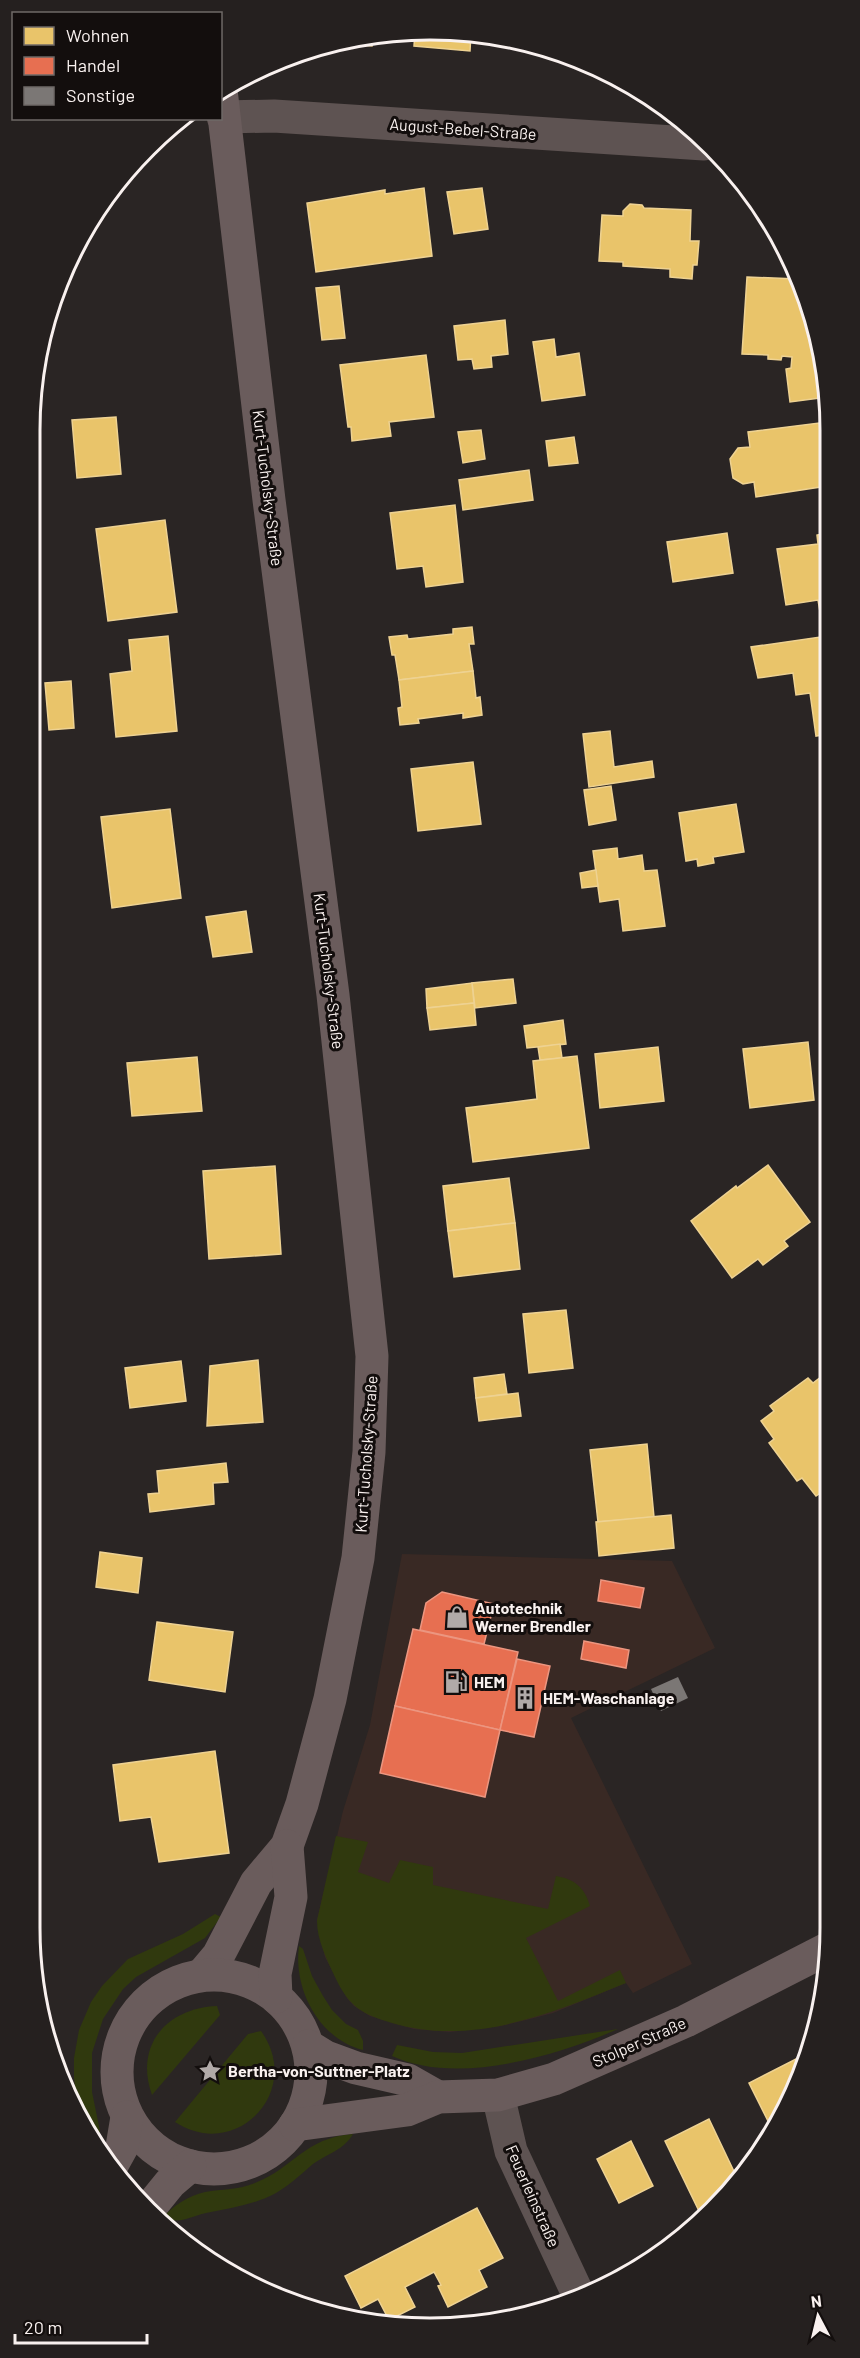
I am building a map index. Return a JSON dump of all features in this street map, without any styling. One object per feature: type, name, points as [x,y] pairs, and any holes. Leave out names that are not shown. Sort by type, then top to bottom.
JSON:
[{"type":"main road","name":"Kurt-Tucholsky-Straße","points":[[202,1975],[218,1956],[256,1883],[287,1845],[302,1804],[330,1699],[358,1558],[369,1452],[372,1356],[333,995],[267,489],[222,104]]},
{"type":"main road","name":"Kurt-Tucholsky-Straße","points":[[276,1997],[275,1974],[291,1897],[287,1845]]},
{"type":"main road","name":"Stolper Straße","points":[[295,2126],[407,2110],[438,2097],[498,2095],[554,2079],[686,2021],[819,1953]]},
{"type":"main road","points":[[202,1975],[233,1976],[262,1987],[276,1997],[296,2019],[308,2046],[311,2074],[307,2101],[295,2126],[267,2153],[230,2168],[190,2166],[171,2160],[154,2149],[140,2136],[127,2117],[116,2081],[120,2044],[137,2011],[166,1986],[202,1975]]},
{"type":"main road","points":[[308,2046],[326,2057],[356,2068],[408,2080],[438,2097]]},
{"type":"main road","points":[[116,2158],[122,2147],[127,2117]]},
{"type":"main road","points":[[154,2202],[170,2183],[190,2166]]},
{"type":"street","name":"August-Bebel-Straße","points":[[222,104],[274,116],[693,143]]},
{"type":"street","name":"Feuerleinstraße","points":[[498,2095],[511,2151],[576,2289]]},
{"type":"shaded area","points":[[402,1554],[672,1561],[715,1648],[571,1718],[692,1964],[633,1993],[626,1983],[553,2013],[501,2026],[450,2032],[414,2029],[370,2016],[354,2006],[347,1998],[325,1957],[317,1920],[343,1811],[370,1725]]},
{"type":"green space","points":[[336,1836],[368,1842],[358,1872],[389,1883],[400,1860],[433,1867],[433,1885],[548,1909],[556,1876],[569,1879],[582,1889],[590,1906],[526,1938],[558,2001],[620,1970],[626,1983],[541,2015],[482,2029],[452,2031],[422,2029],[392,2023],[364,2012],[351,2002],[340,1987],[323,1950],[317,1928],[317,1919]]},
{"type":"green space","points":[[215,1914],[221,1917],[205,1938],[136,1977],[123,1989],[103,2019],[92,2053],[92,2092],[100,2134],[75,2088],[74,2058],[79,2030],[91,2002],[102,1986],[128,1959],[183,1934]]},
{"type":"green space","points":[[299,1946],[303,1949],[312,1976],[332,2010],[346,2024],[358,2030],[363,2041],[363,2050],[347,2044],[334,2035],[312,2010],[300,1979]]},
{"type":"green space","points":[[217,2006],[220,2015],[152,2095],[148,2077],[148,2060],[151,2045],[159,2033],[183,2014],[199,2008]]},
{"type":"green space","points":[[618,2029],[566,2049],[506,2064],[476,2068],[418,2065],[392,2056],[397,2045],[433,2052],[462,2053]]},
{"type":"green space","points":[[261,2031],[272,2054],[274,2076],[269,2097],[257,2114],[240,2127],[220,2133],[198,2132],[175,2122],[248,2034]]},
{"type":"green space","points":[[353,2134],[340,2148],[313,2164],[268,2197],[184,2220],[171,2219],[166,2214],[193,2196],[255,2183],[311,2147],[336,2137]]},
{"type":"building: Wohnen","points":[[414,41],[470,43],[470,51],[414,46]]},
{"type":"building: Wohnen","points":[[424,188],[432,256],[316,272],[307,203],[385,190],[385,194]]},
{"type":"building: Wohnen","points":[[482,188],[488,229],[454,234],[447,192]]},
{"type":"building: Wohnen","points":[[630,204],[642,205],[644,208],[691,210],[690,241],[699,241],[697,265],[693,265],[692,279],[670,277],[670,269],[623,266],[623,262],[599,261],[602,215],[623,216],[623,211]]},
{"type":"building: Wohnen","points":[[747,277],[789,279],[806,329],[818,398],[790,402],[786,369],[791,368],[792,357],[782,356],[781,360],[768,359],[768,355],[742,354]]},
{"type":"building: Wohnen","points":[[339,286],[345,338],[322,340],[316,288]]},
{"type":"building: Wohnen","points":[[505,320],[508,354],[491,356],[492,367],[474,369],[472,359],[458,360],[454,326]]},
{"type":"building: Wohnen","points":[[554,339],[556,357],[579,353],[585,395],[542,401],[533,342]]},
{"type":"building: Wohnen","points":[[426,355],[434,417],[389,422],[391,436],[352,441],[340,365]]},
{"type":"building: Wohnen","points":[[116,417],[121,474],[77,478],[72,420]]},
{"type":"building: Wohnen","points":[[820,423],[820,487],[756,497],[754,482],[743,484],[733,478],[730,459],[738,448],[750,447],[748,432]]},
{"type":"building: Wohnen","points":[[481,430],[485,459],[463,463],[458,432]]},
{"type":"building: Wohnen","points":[[574,437],[578,463],[549,466],[546,441]]},
{"type":"building: Wohnen","points":[[529,470],[533,500],[463,510],[459,480]]},
{"type":"building: Wohnen","points":[[455,505],[463,582],[426,587],[423,566],[397,569],[390,513]]},
{"type":"building: Wohnen","points":[[165,520],[177,612],[108,621],[96,529]]},
{"type":"building: Wohnen","points":[[727,533],[733,573],[673,582],[667,542]]},
{"type":"building: Wohnen","points":[[820,534],[820,612],[818,600],[786,605],[777,549],[818,544],[817,535]]},
{"type":"building: Wohnen","points":[[472,627],[474,644],[469,644],[473,671],[399,680],[389,637],[407,635],[408,639],[453,634],[453,629]]},
{"type":"building: Wohnen","points":[[168,636],[177,731],[116,737],[110,674],[132,671],[129,640]]},
{"type":"building: Wohnen","points":[[820,637],[820,735],[816,736],[810,693],[796,695],[793,673],[758,678],[751,647]]},
{"type":"building: Wohnen","points":[[473,671],[476,698],[480,697],[482,715],[463,718],[463,713],[418,719],[419,723],[400,725],[398,708],[402,707],[399,680]]},
{"type":"building: Wohnen","points":[[71,681],[74,728],[49,730],[45,683]]},
{"type":"building: Wohnen","points":[[610,731],[614,767],[652,761],[654,777],[589,787],[583,734]]},
{"type":"building: Wohnen","points":[[473,762],[481,824],[418,831],[411,769]]},
{"type":"building: Wohnen","points":[[611,786],[616,820],[589,825],[584,790]]},
{"type":"building: Wohnen","points":[[736,804],[744,852],[713,857],[714,863],[698,866],[697,859],[686,861],[679,813]]},
{"type":"building: Wohnen","points":[[170,809],[181,898],[112,908],[101,817]]},
{"type":"building: Wohnen","points":[[617,848],[618,859],[642,855],[644,871],[657,870],[665,926],[623,931],[619,899],[600,902],[593,851]]},
{"type":"building: Wohnen","points":[[596,870],[598,886],[582,888],[580,873]]},
{"type":"building: Wohnen","points":[[246,911],[252,952],[213,957],[206,917]]},
{"type":"building: Wohnen","points":[[513,979],[516,1003],[475,1008],[472,983]]},
{"type":"building: Wohnen","points":[[472,983],[474,1003],[427,1008],[426,989]]},
{"type":"building: Wohnen","points":[[474,1003],[476,1025],[430,1030],[427,1008]]},
{"type":"building: Wohnen","points":[[563,1020],[566,1044],[527,1048],[524,1026]]},
{"type":"building: Wohnen","points":[[808,1042],[814,1100],[750,1108],[743,1049]]},
{"type":"building: Wohnen","points":[[560,1044],[562,1058],[540,1060],[538,1047]]},
{"type":"building: Wohnen","points":[[658,1047],[664,1101],[600,1108],[595,1054]]},
{"type":"building: Wohnen","points":[[577,1056],[589,1148],[473,1162],[466,1108],[537,1099],[533,1061]]},
{"type":"building: Wohnen","points":[[197,1057],[202,1111],[132,1116],[127,1063]]},
{"type":"building: Wohnen","points":[[768,1165],[810,1222],[784,1241],[788,1246],[763,1265],[758,1259],[732,1278],[691,1221],[736,1186],[737,1188]]},
{"type":"building: Wohnen","points":[[275,1166],[281,1254],[209,1259],[203,1171]]},
{"type":"building: Wohnen","points":[[509,1178],[515,1223],[448,1231],[443,1186]]},
{"type":"building: Wohnen","points":[[515,1223],[520,1269],[454,1277],[448,1231]]},
{"type":"building: Wohnen","points":[[566,1310],[573,1368],[529,1373],[523,1314]]},
{"type":"building: Wohnen","points":[[258,1360],[263,1422],[207,1426],[210,1366]]},
{"type":"building: Wohnen","points":[[181,1361],[186,1401],[130,1408],[125,1368]]},
{"type":"building: Wohnen","points":[[504,1374],[507,1394],[476,1398],[474,1378]]},
{"type":"building: Wohnen","points":[[808,1378],[813,1383],[820,1378],[820,1493],[816,1496],[802,1478],[797,1481],[769,1443],[774,1439],[761,1421],[774,1411],[770,1406]]},
{"type":"building: Wohnen","points":[[518,1393],[521,1416],[479,1421],[476,1398]]},
{"type":"building: Wohnen","points":[[647,1444],[654,1517],[598,1522],[590,1450]]},
{"type":"building: Wohnen","points":[[226,1463],[228,1482],[213,1483],[214,1504],[150,1512],[148,1494],[159,1493],[157,1471]]},
{"type":"building: Wohnen","points":[[671,1515],[674,1548],[599,1556],[596,1522]]},
{"type":"building: Wohnen","points":[[100,1552],[142,1558],[138,1593],[96,1587]]},
{"type":"building: Wohnen","points":[[157,1622],[233,1632],[225,1692],[149,1680]]},
{"type":"building: Wohnen","points":[[215,1751],[229,1853],[159,1862],[151,1817],[120,1821],[113,1765]]},
{"type":"building: Wohnen","points":[[796,2059],[796,2060],[768,2121],[749,2083]]},
{"type":"building: Wohnen","points":[[709,2119],[734,2171],[698,2210],[665,2141]]},
{"type":"building: Wohnen","points":[[631,2141],[653,2186],[619,2203],[597,2159]]},
{"type":"building: Wohnen","points":[[477,2208],[503,2258],[479,2270],[487,2287],[448,2307],[434,2272],[405,2287],[415,2307],[397,2316],[386,2315],[378,2299],[361,2308],[345,2276]]},
{"type":"building: Handel","points":[[601,1580],[644,1588],[640,1608],[598,1601]]},
{"type":"building: Handel","name":"Autotechnik Werner Brendler","points":[[442,1592],[494,1604],[484,1644],[420,1630],[426,1603]]},
{"type":"building: Handel","name":"HEM","points":[[413,1629],[518,1652],[500,1730],[395,1706]]},
{"type":"building: Handel","points":[[584,1641],[629,1650],[626,1668],[581,1659]]},
{"type":"building: Handel","name":"HEM-Waschanlage","points":[[517,1659],[550,1666],[534,1737],[500,1730]]},
{"type":"building: Handel","points":[[395,1706],[500,1730],[485,1797],[380,1773]]},
{"type":"building: Sonstige","points":[[678,1677],[688,1698],[661,1711],[651,1689]]},
{"type":"place","name":"Autotechnik Werner Brendler","points":[[457,1617]]},
{"type":"place","name":"HEM","points":[[456,1682]]},
{"type":"place","name":"HEM-Waschanlage","points":[[525,1698]]},
{"type":"place","name":"Bertha-von-Suttner-Platz","points":[[210,2071]]}]
